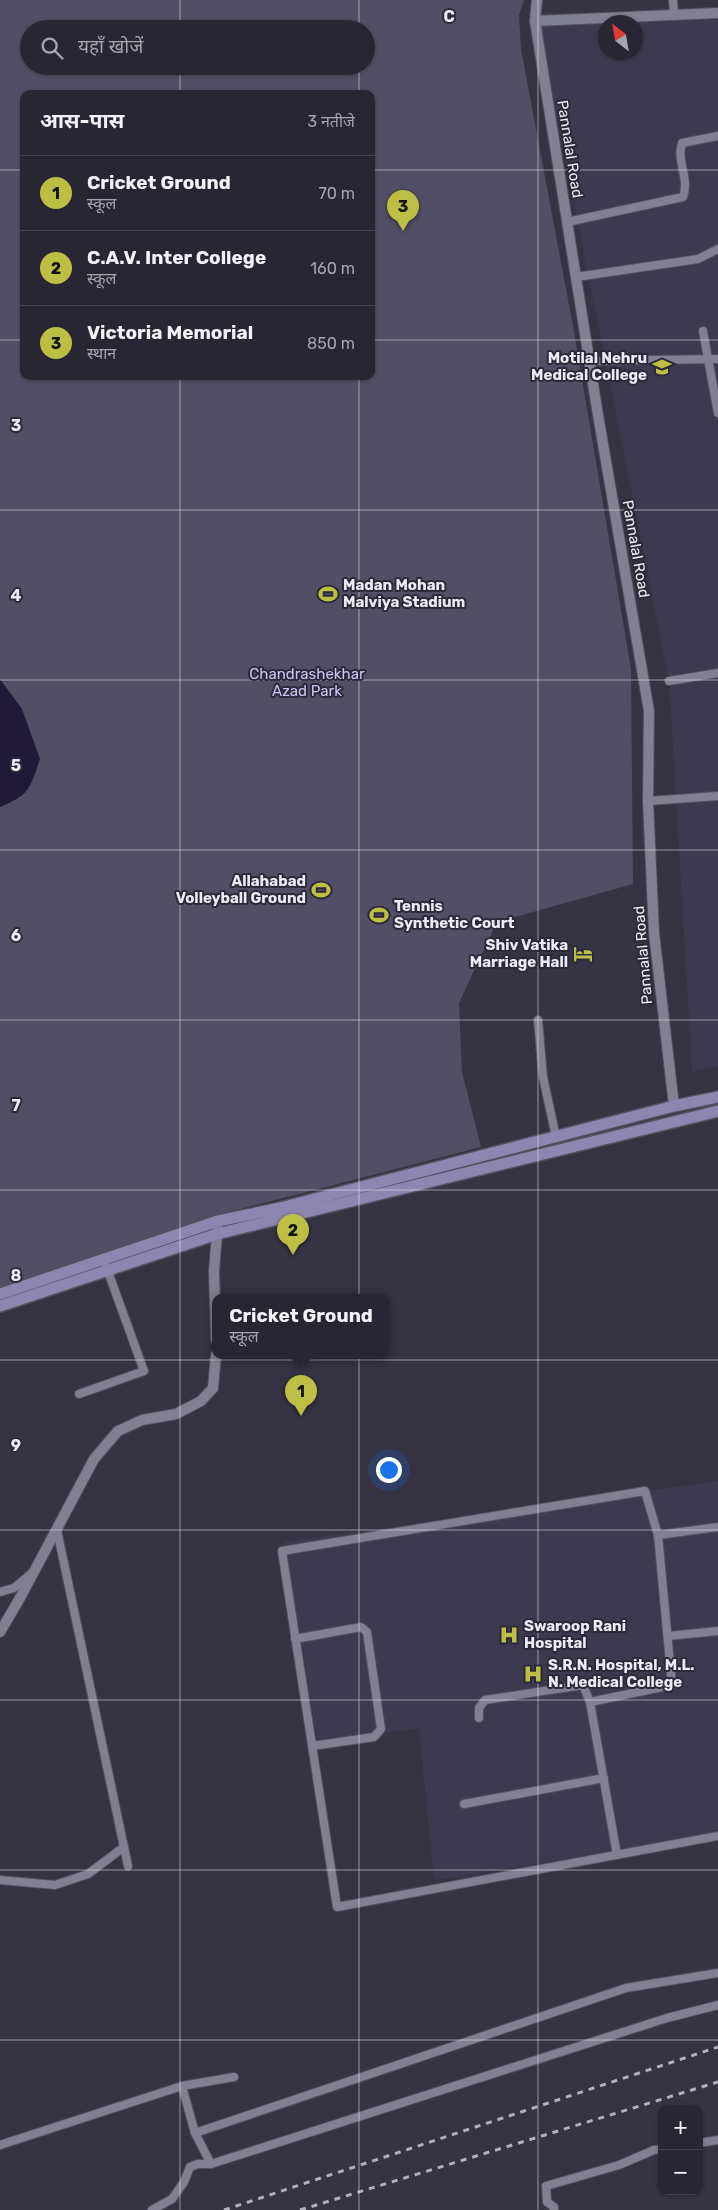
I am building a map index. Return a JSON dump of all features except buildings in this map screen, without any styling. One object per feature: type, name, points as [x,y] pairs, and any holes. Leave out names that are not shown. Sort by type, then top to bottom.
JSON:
[{"type":"main road","points":[[0,1306],[218,1221],[280,1208],[674,1106],[718,1097]]},
{"type":"main road","points":[[0,1294],[218,1234],[718,1111]]},
{"type":"street","name":"Pannalal Road","points":[[537,0],[535,21],[589,361],[649,711],[648,801],[654,933],[674,1106]]},
{"type":"street","points":[[672,0],[674,15]]},
{"type":"street","points":[[535,21],[718,13]]},
{"type":"street","points":[[567,222],[683,197],[687,188],[680,150],[682,144],[718,136]]},
{"type":"street","points":[[576,277],[698,259],[718,249]]},
{"type":"street","points":[[703,331],[718,413]]},
{"type":"street","points":[[589,361],[718,359]]},
{"type":"street","points":[[669,681],[718,674]]},
{"type":"street","points":[[648,801],[718,796]]},
{"type":"street","points":[[538,1020],[543,1077],[556,1137]]},
{"type":"street","points":[[215,1294],[214,1272],[218,1221]]},
{"type":"street","points":[[79,1394],[144,1371],[105,1264]]},
{"type":"street","points":[[0,1632],[36,1569],[94,1459],[118,1432],[142,1420],[176,1414],[201,1401],[213,1388],[216,1359]]},
{"type":"street","points":[[590,1702],[672,1685],[658,1535],[645,1491],[282,1551],[336,1907],[718,1836]]},
{"type":"street","points":[[658,1535],[718,1527]]},
{"type":"street","points":[[57,1530],[128,1866]]},
{"type":"street","points":[[0,1592],[14,1588],[36,1569]]},
{"type":"street","points":[[296,1639],[361,1627],[367,1632],[381,1729],[374,1736],[312,1746]]},
{"type":"street","points":[[668,1636],[718,1631]]},
{"type":"street","points":[[479,1718],[479,1708],[485,1700],[583,1685],[590,1702],[617,1855]]},
{"type":"street","points":[[464,1804],[604,1778]]},
{"type":"street","points":[[0,1880],[55,1885],[88,1874],[124,1847]]},
{"type":"street","points":[[195,2133],[626,1988],[718,1973]]},
{"type":"street","points":[[152,2210],[172,2199],[184,2182],[190,2167],[198,2164],[211,2164],[658,2021],[718,2005]]},
{"type":"street","points":[[0,2145],[182,2086],[234,2076]]},
{"type":"street","points":[[182,2086],[195,2133],[211,2164]]},
{"type":"street","points":[[703,2142],[718,2140]]},
{"type":"street","points":[[554,2210],[554,2207],[548,2202],[546,2186],[619,2165],[658,2150]]},
{"type":"shaded area","name":"Motilal Nehru Medical College","points":[[536,12],[604,15],[598,15],[598,60],[643,60],[643,17],[718,20],[718,1066],[692,1072],[669,681]]},
{"type":"shaded area","points":[[0,679],[22,709],[40,759],[28,789],[18,799],[0,807]]},
{"type":"shaded area","name":"Swaroop Rani Hospital","points":[[718,1481],[718,1835],[434,1880],[419,1729],[317,1739],[285,1542]]},
{"type":"green space","name":"Chandrashekhar Azad Park","points":[[0,0],[524,0],[519,15],[521,49],[573,326],[631,669],[633,884],[497,922],[459,1003],[462,1072],[481,1147],[205,1218],[0,1288]]},
{"type":"railway","points":[[224,2210],[718,2047]]},
{"type":"railway","points":[[300,2210],[718,2082]]},
{"type":"place","name":"Victoria Memorial","points":[[403,231]]},
{"type":"place","name":"Motilal Nehru Medical College","points":[[662,367]]},
{"type":"place","name":"Madan Mohan Malviya Stadium","points":[[328,594]]},
{"type":"place","name":"Allahabad Volleyball Ground","points":[[321,890]]},
{"type":"place","name":"Tennis Synthetic Court","points":[[379,915]]},
{"type":"place","name":"Shiv Vatika Marriage Hall","points":[[583,954]]},
{"type":"place","name":"C.A.V. Inter College","points":[[293,1255]]},
{"type":"place","name":"Cricket Ground","points":[[301,1416]]},
{"type":"place","name":"Swaroop Rani Hospital","points":[[509,1635]]},
{"type":"place","name":"S.R.N. Hospital, M.L. N. Medical College","points":[[533,1674]]}]
